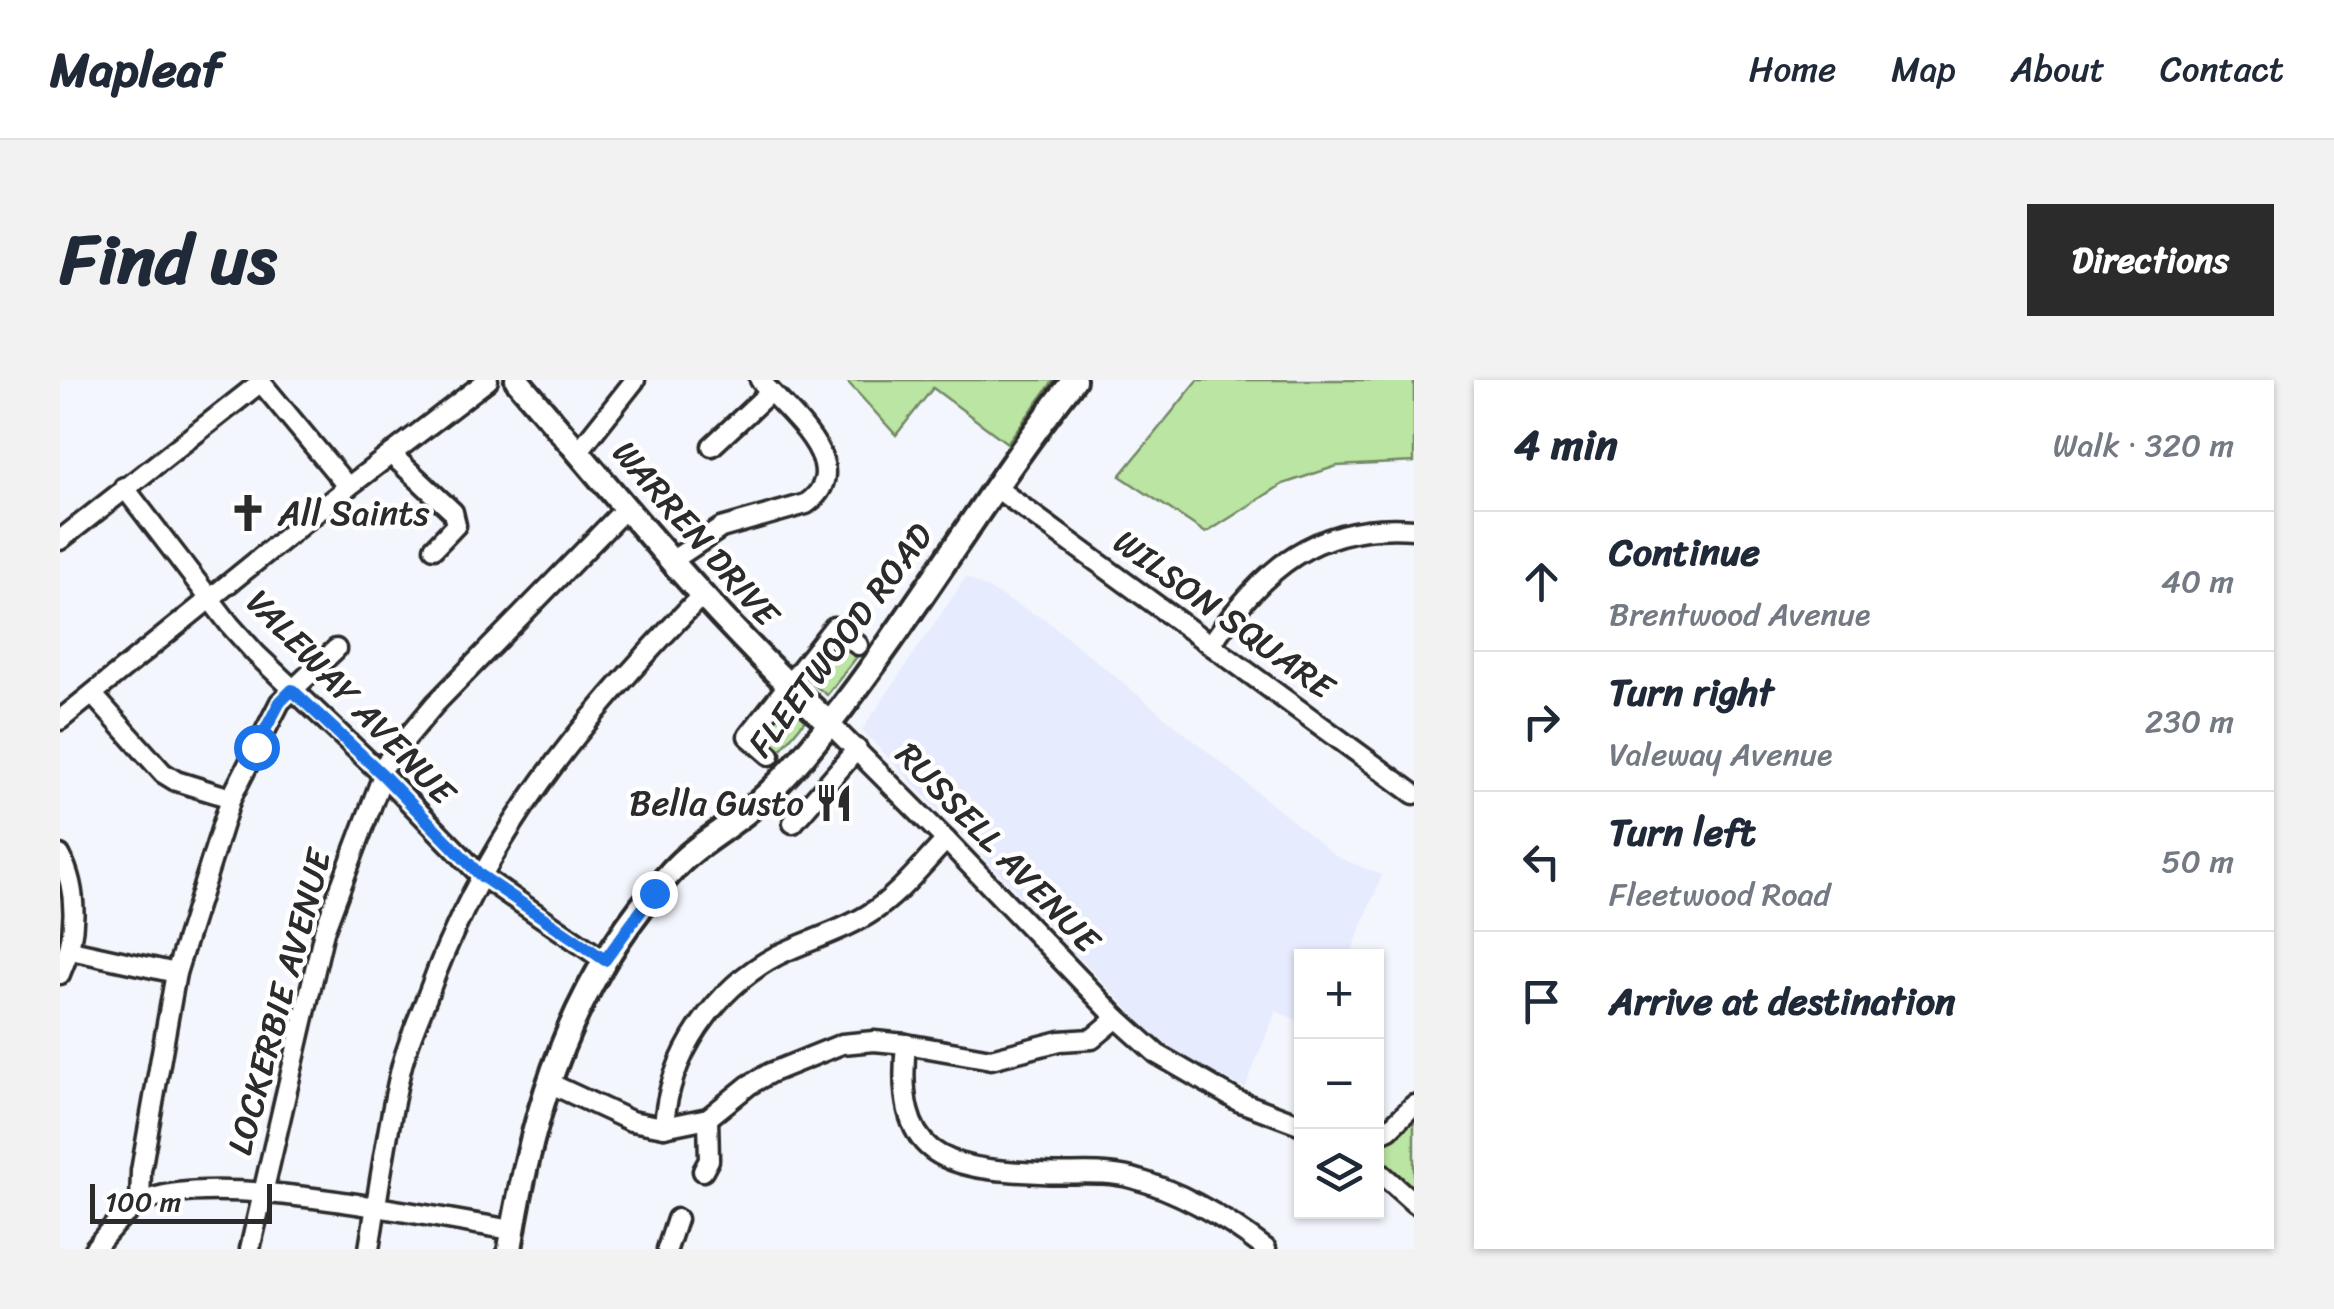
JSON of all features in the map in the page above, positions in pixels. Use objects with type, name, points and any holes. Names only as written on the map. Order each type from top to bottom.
[{"type":"main road","name":"WARREN DRIVE","points":[[517,380],[700,596],[830,724]]},
{"type":"main road","name":"FLEETWOOD ROAD","points":[[514,1243],[531,1141],[550,1083],[578,1005],[623,932],[674,868],[770,792],[830,724],[1074,380]]},
{"type":"street","points":[[60,720],[348,487],[488,380]]},
{"type":"street","points":[[578,452],[634,380]]},
{"type":"street","points":[[60,540],[260,381],[348,487]]},
{"type":"street","points":[[670,562],[711,532],[806,504],[816,496],[827,470],[819,448],[765,386],[712,446]]},
{"type":"street","points":[[391,454],[453,512],[454,528],[434,548]]},
{"type":"street","name":"WILSON SQUARE","points":[[995,487],[1414,794]]},
{"type":"street","name":"VALEWAY AVENUE","points":[[124,488],[230,625],[480,875],[605,960]]},
{"type":"street","name":"LOCKERBIE AVENUE","points":[[250,1249],[324,931],[381,773],[436,704],[624,510]]},
{"type":"street","points":[[1211,644],[1267,574],[1310,547],[1356,531],[1414,530]]},
{"type":"street","points":[[368,1249],[402,1067],[451,936],[480,875],[564,748],[700,596]]},
{"type":"street","points":[[770,755],[748,736],[787,685],[834,628],[858,645]]},
{"type":"street","points":[[140,1204],[142,1171],[176,973],[231,798],[280,702],[336,649]]},
{"type":"street","points":[[92,695],[163,772],[176,781],[231,798]]},
{"type":"street","name":"RUSSELL AVENUE","points":[[830,724],[1117,1018],[1170,1064],[1238,1101],[1294,1122]]},
{"type":"street","points":[[793,823],[806,796],[857,748]]},
{"type":"street","points":[[664,1127],[675,1072],[709,1012],[774,957],[871,913],[946,840]]},
{"type":"street","points":[[60,854],[67,868],[74,918],[71,950],[60,974]]},
{"type":"street","points":[[71,950],[176,973]]},
{"type":"street","points":[[550,1083],[631,1121],[664,1127],[708,1118],[770,1073],[842,1044],[906,1044],[990,1059],[1060,1041],[1092,1039],[1117,1018]]},
{"type":"street","points":[[906,1044],[906,1110],[916,1132],[935,1154],[963,1165],[1131,1178],[1184,1198],[1266,1249]]},
{"type":"street","points":[[1384,1131],[1414,1105]]},
{"type":"street","points":[[703,1171],[709,1160],[708,1118]]},
{"type":"street","points":[[1384,1176],[1414,1203]]},
{"type":"street","points":[[94,1249],[140,1204],[192,1192],[263,1193],[376,1209],[514,1243]]},
{"type":"street","points":[[667,1249],[677,1219]]},
{"type":"shaded area","points":[[966,577],[1046,620],[1337,857],[1382,875],[1353,949],[1294,949],[1294,1019],[1276,1011],[1245,1088],[1160,1042],[862,730]]},
{"type":"green space","points":[[846,380],[1054,380],[1007,443],[933,388],[896,435]]},
{"type":"green space","points":[[1198,380],[1414,380],[1414,462],[1337,466],[1283,484],[1206,533],[1120,476]]},
{"type":"green space","points":[[837,640],[859,654],[827,695],[804,677]]},
{"type":"green space","points":[[787,700],[808,717],[777,754],[760,739],[761,732]]},
{"type":"green space","points":[[1414,1105],[1414,1193],[1384,1167],[1384,1129]]},
{"type":"place","name":"All Saints","points":[[248,513]]},
{"type":"place","name":"Bella Gusto","points":[[834,803]]},
{"type":"route","points":[[256,747],[280,702],[292,690],[383,775],[480,875],[605,960],[654,893]]}]
